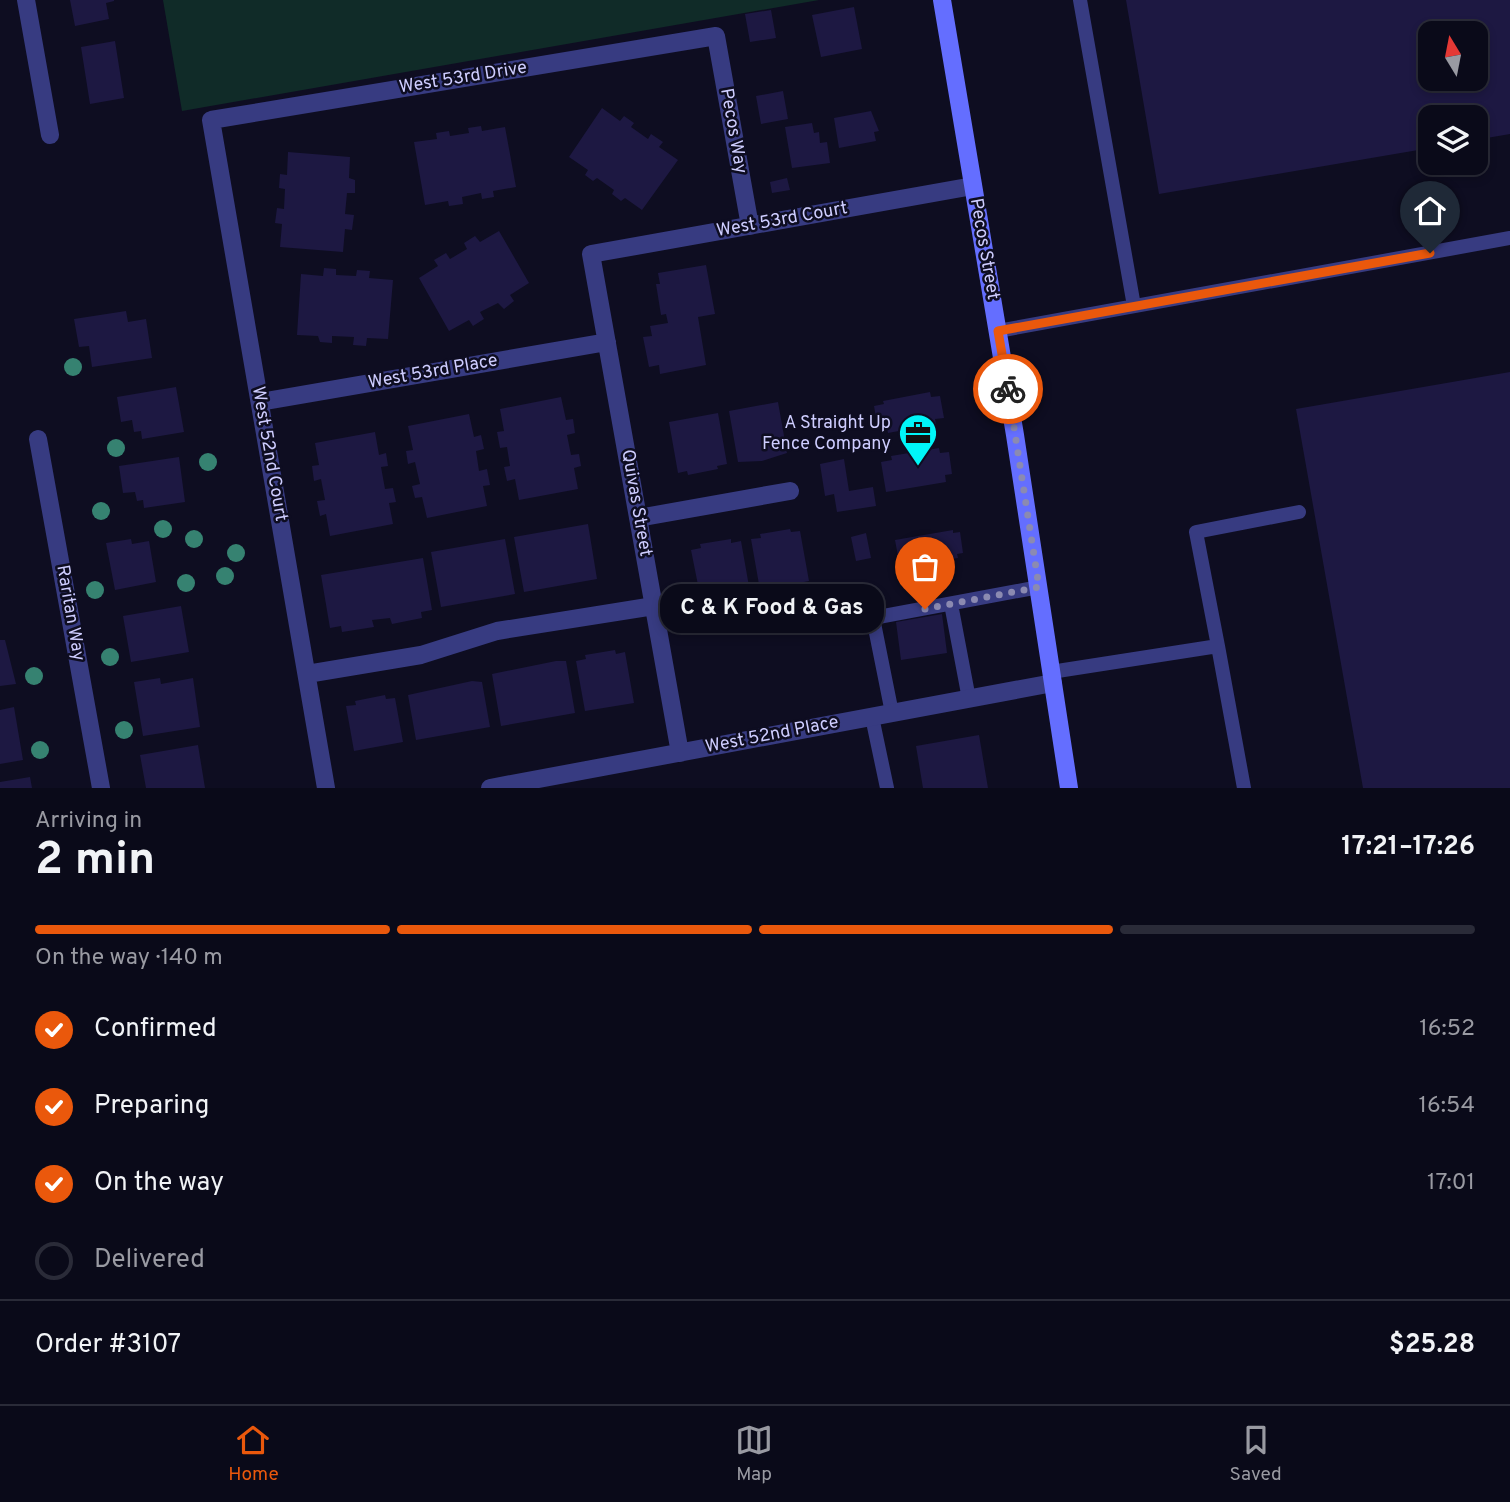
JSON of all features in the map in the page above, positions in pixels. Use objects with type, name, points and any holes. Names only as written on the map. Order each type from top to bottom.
[{"type":"main road","name":"Pecos Street","points":[[942,0],[998,331],[1069,788]]},
{"type":"street","points":[[26,0],[50,135]]},
{"type":"street","name":"West 53rd Drive","points":[[211,120],[716,36]]},
{"type":"street","name":"Pecos Way","points":[[716,36],[750,226]]},
{"type":"street","name":"West 52nd Court","points":[[211,120],[326,788]]},
{"type":"street","name":"West 53rd Court","points":[[591,254],[973,187]]},
{"type":"street","name":"Quivas Street","points":[[591,254],[680,752]]},
{"type":"street","name":"West 53rd Place","points":[[260,402],[607,342]]},
{"type":"street","name":"Raritan Way","points":[[38,439],[101,788]]},
{"type":"street","points":[[638,518],[790,491]]},
{"type":"street","points":[[307,674],[421,655],[497,631],[654,606]]},
{"type":"street","name":"West 52nd Place","points":[[490,788],[969,699],[1052,677]]},
{"type":"lane","points":[[1080,0],[1134,306]]},
{"type":"lane","points":[[998,331],[1510,238]]},
{"type":"lane","points":[[1244,788],[1196,532],[1299,512]]},
{"type":"lane","points":[[892,713],[873,618],[1039,587]]},
{"type":"lane","points":[[951,604],[969,699]]},
{"type":"lane","points":[[1052,677],[1218,646]]},
{"type":"lane","points":[[872,717],[887,788]]},
{"type":"green space","points":[[163,0],[819,0],[182,111]]},
{"type":"building","points":[[70,0],[114,1],[106,3],[109,19],[75,26]]},
{"type":"building","points":[[1126,0],[1510,0],[1510,134],[1488,138],[1488,105],[1418,105],[1418,150],[1159,194]]},
{"type":"building","points":[[854,7],[862,49],[821,57],[812,15]]},
{"type":"building","points":[[771,10],[776,38],[750,42],[745,14]]},
{"type":"building","points":[[115,41],[124,98],[90,104],[81,47]]},
{"type":"building","points":[[783,91],[788,119],[761,124],[756,96]]},
{"type":"building","points":[[602,108],[620,121],[624,116],[634,123],[631,127],[648,139],[651,134],[663,142],[659,147],[678,160],[642,210],[625,198],[621,201],[612,194],[614,190],[597,178],[593,181],[585,175],[588,170],[569,157]]},
{"type":"building","points":[[871,111],[879,131],[874,132],[876,141],[839,148],[834,118]]},
{"type":"building","points":[[812,123],[814,133],[819,132],[820,143],[827,142],[830,163],[792,168],[785,127]]},
{"type":"building","points":[[481,126],[482,131],[505,127],[516,187],[493,191],[494,197],[482,199],[481,193],[462,197],[463,204],[449,206],[448,201],[425,205],[414,142],[437,139],[436,133],[449,131],[450,136],[469,133],[468,128]]},
{"type":"building","points":[[288,152],[350,157],[349,178],[355,180],[355,193],[347,193],[345,214],[354,215],[352,230],[345,229],[343,252],[280,247],[282,224],[275,223],[277,208],[284,209],[285,189],[279,188],[280,174],[287,175]]},
{"type":"building","points":[[787,178],[790,190],[772,193],[770,182]]},
{"type":"building","points":[[499,231],[529,283],[510,295],[514,301],[504,309],[498,303],[480,312],[484,319],[473,326],[469,320],[449,331],[419,278],[438,266],[434,260],[446,253],[450,259],[467,249],[464,243],[475,236],[480,242]]},
{"type":"building","points":[[706,265],[715,314],[698,317],[706,365],[660,374],[659,365],[649,367],[643,337],[652,336],[650,326],[668,323],[666,314],[661,315],[656,284],[660,284],[658,273]]},
{"type":"building","points":[[324,268],[336,269],[336,275],[356,276],[357,270],[370,271],[369,278],[393,280],[388,339],[367,338],[366,346],[353,345],[354,337],[332,336],[332,343],[320,342],[318,336],[297,335],[301,274],[323,276]]},
{"type":"building","points":[[126,311],[128,322],[146,319],[152,358],[92,367],[89,346],[79,347],[74,319]]},
{"type":"building","points":[[1510,372],[1510,788],[1363,788],[1296,409]]},
{"type":"building","points":[[176,387],[184,432],[142,439],[141,431],[134,432],[132,420],[121,422],[117,397]]},
{"type":"building","points":[[930,392],[931,397],[940,396],[944,418],[935,419],[936,424],[888,433],[887,428],[878,429],[874,406],[884,404],[883,401]]},
{"type":"building","points":[[561,397],[566,420],[573,419],[575,433],[567,435],[571,455],[579,454],[581,466],[574,468],[578,489],[519,500],[515,479],[507,481],[504,467],[510,466],[507,447],[500,448],[497,432],[504,431],[500,409]]},
{"type":"building","points":[[778,402],[787,453],[762,461],[738,462],[729,411]]},
{"type":"building","points":[[718,413],[727,464],[717,466],[718,469],[688,475],[687,471],[678,473],[669,422]]},
{"type":"building","points":[[469,414],[474,437],[481,435],[484,449],[476,451],[479,471],[487,469],[490,485],[483,486],[487,506],[427,518],[422,497],[415,498],[412,486],[420,484],[415,462],[408,464],[406,451],[413,450],[408,426]]},
{"type":"building","points":[[375,432],[379,455],[386,453],[388,466],[381,467],[385,489],[393,488],[396,502],[389,503],[393,524],[330,536],[326,514],[320,516],[317,501],[325,500],[321,479],[314,481],[312,466],[319,465],[315,443]]},
{"type":"building","points":[[939,448],[940,453],[949,452],[952,474],[945,475],[946,482],[886,492],[881,462],[892,460],[891,456]]},
{"type":"building","points":[[179,457],[185,502],[144,508],[143,500],[137,501],[135,492],[123,493],[119,466]]},
{"type":"building","points":[[844,459],[849,491],[873,487],[876,506],[837,512],[834,494],[825,496],[820,464]]},
{"type":"building","points":[[588,524],[597,579],[524,592],[514,537]]},
{"type":"building","points":[[790,529],[791,532],[800,531],[809,581],[760,590],[751,539],[761,538],[760,534]]},
{"type":"building","points":[[953,530],[953,533],[960,532],[963,553],[957,554],[958,558],[900,567],[895,540]]},
{"type":"building","points":[[866,533],[871,558],[856,561],[851,537]]},
{"type":"building","points":[[131,539],[132,544],[149,541],[156,582],[115,590],[106,543]]},
{"type":"building","points":[[505,539],[515,594],[441,607],[431,552]]},
{"type":"building","points":[[731,539],[731,543],[741,541],[750,592],[701,600],[691,550],[701,548],[700,544]]},
{"type":"building","points":[[423,558],[432,610],[421,612],[422,618],[392,624],[390,618],[372,620],[374,627],[342,632],[341,626],[330,628],[321,575]]},
{"type":"building","points":[[181,606],[189,652],[131,662],[123,616]]},
{"type":"building","points":[[942,614],[947,653],[901,660],[896,622]]},
{"type":"building","points":[[0,640],[5,640],[16,684],[0,686]]},
{"type":"building","points":[[615,650],[616,654],[625,652],[634,703],[585,711],[576,661],[586,659],[585,655]]},
{"type":"building","points":[[566,661],[575,713],[501,726],[492,674]]},
{"type":"building","points":[[160,678],[161,684],[193,678],[200,727],[143,736],[134,682]]},
{"type":"building","points":[[472,681],[482,682],[490,727],[416,740],[408,695]]},
{"type":"building","points":[[385,695],[386,699],[395,698],[403,742],[354,751],[346,706],[356,705],[355,701]]},
{"type":"building","points":[[14,707],[23,760],[0,764],[0,710]]},
{"type":"building","points":[[979,735],[988,788],[923,788],[916,746]]},
{"type":"building","points":[[198,745],[205,788],[146,788],[140,755]]},
{"type":"building","points":[[30,777],[32,788],[0,788],[0,782]]},
{"type":"way so far","points":[[925,609],[1039,587],[1008,389]]},
{"type":"place","name":"A Straight Up Fence Company","points":[[918,467]]},
{"type":"place","name":"C & K Food & Gas","points":[[925,609]]},
{"type":"route","points":[[1008,389],[998,331],[1430,253]]}]
